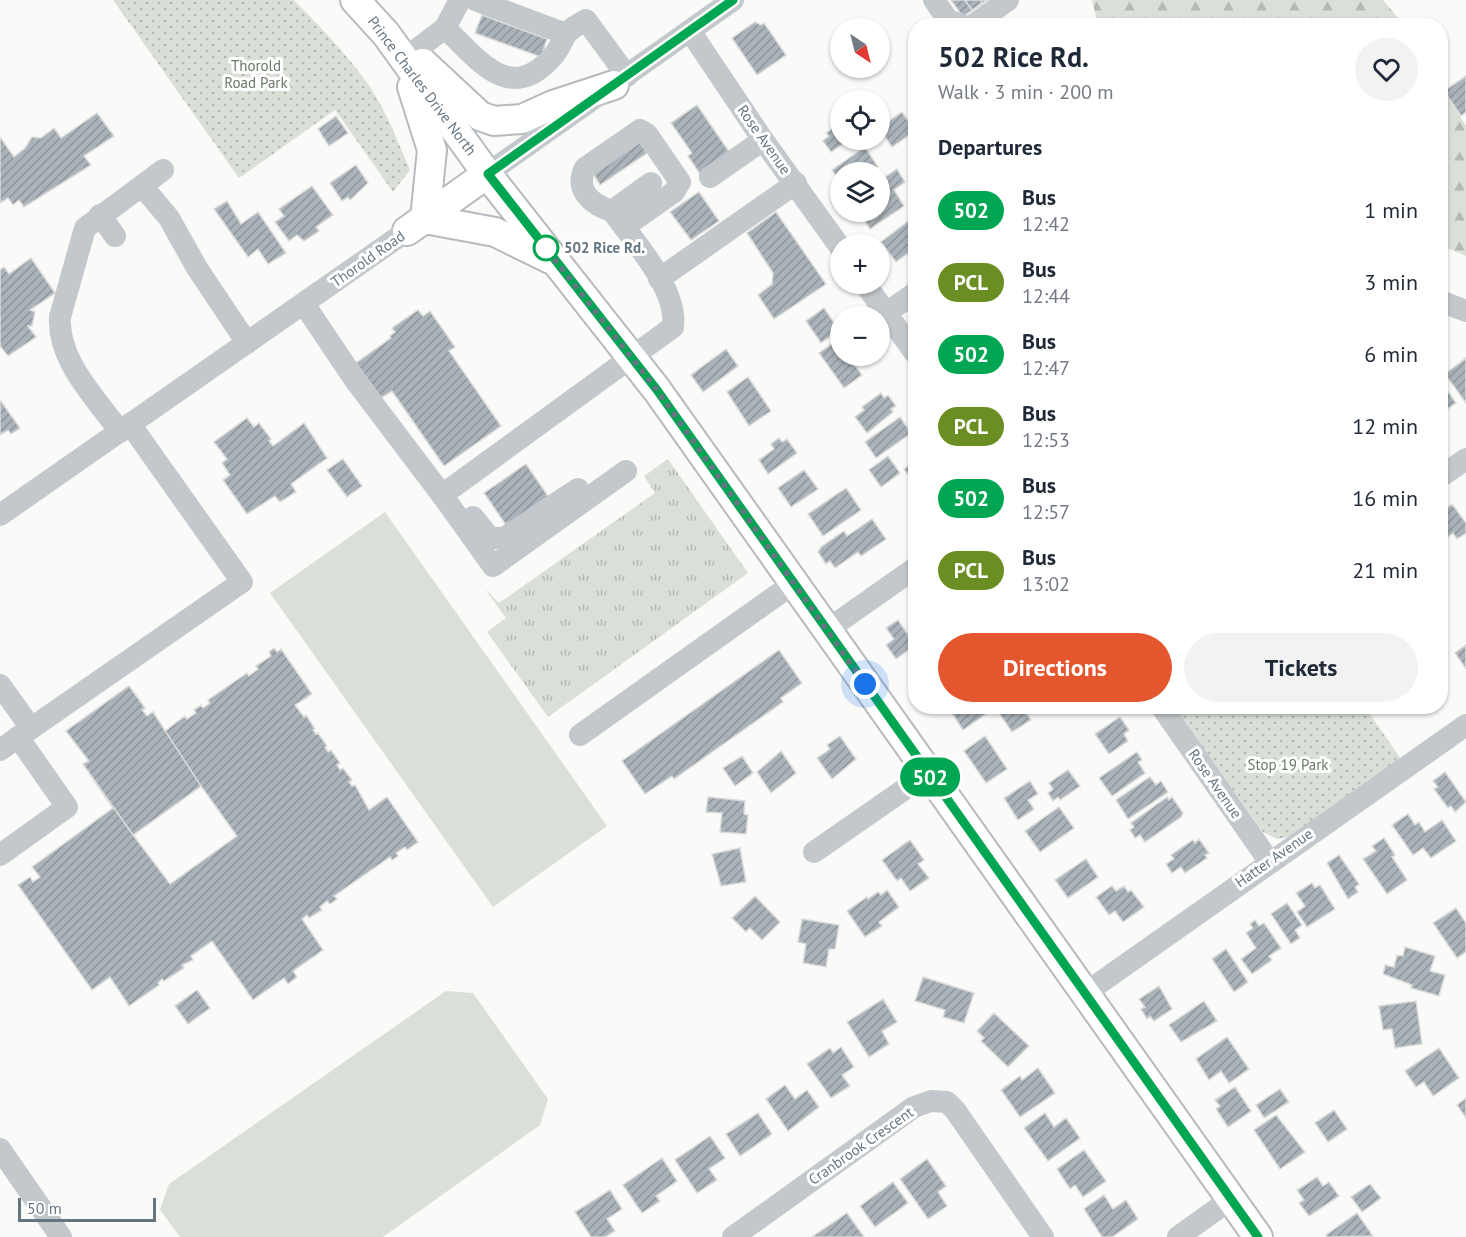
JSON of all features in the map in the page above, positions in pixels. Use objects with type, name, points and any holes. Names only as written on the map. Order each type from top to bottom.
[{"type":"main road","name":"Prince Charles Drive North","points":[[355,0],[386,34],[488,174],[633,358],[1258,1237]]},
{"type":"main road","points":[[386,34],[412,53],[480,116],[494,121],[522,119],[621,80]]},
{"type":"main road","points":[[386,34],[418,99],[431,140],[431,179],[416,225],[495,231],[556,262]]},
{"type":"main road","name":"Thorold Road","points":[[416,225],[488,174]]},
{"type":"street","points":[[412,53],[445,28],[460,0]]},
{"type":"street","points":[[475,0],[566,34]]},
{"type":"street","name":"Thorold Road","points":[[488,174],[733,0]]},
{"type":"street","points":[[934,0],[947,18]]},
{"type":"street","points":[[983,18],[1008,0]]},
{"type":"street","points":[[445,28],[492,72],[504,78],[516,79],[537,70],[554,56],[566,34],[586,20],[621,80]]},
{"type":"street","name":"Rose Avenue","points":[[690,31],[763,140],[831,234]]},
{"type":"street","points":[[710,177],[763,140]]},
{"type":"street","points":[[16,738],[242,582],[125,428],[66,355],[59,331],[60,317],[85,228],[163,170]]},
{"type":"street","points":[[442,495],[673,327],[675,313],[660,279],[618,219],[651,183]]},
{"type":"street","points":[[660,279],[796,183]]},
{"type":"street","points":[[143,187],[169,218],[196,268],[247,343]]},
{"type":"street","points":[[100,215],[114,236]]},
{"type":"street","name":"Thorold Road","points":[[0,515],[416,225]]},
{"type":"street","points":[[890,310],[908,298]]},
{"type":"street","points":[[304,304],[355,380],[493,566],[626,471]]},
{"type":"street","points":[[1448,304],[1466,311]]},
{"type":"street","points":[[890,319],[908,343]]},
{"type":"street","points":[[1448,471],[1466,459]]},
{"type":"street","points":[[463,480],[462,499],[466,507],[490,538],[496,540],[504,538],[578,489]]},
{"type":"street","points":[[828,630],[908,573]]},
{"type":"street","points":[[580,735],[794,583]]},
{"type":"street","points":[[0,685],[16,738],[67,807],[0,855]]},
{"type":"street","name":"Rose Avenue","points":[[1167,714],[1269,861]]},
{"type":"street","name":"Hatter Avenue","points":[[1084,994],[1269,861],[1466,725]]},
{"type":"street","points":[[814,852],[928,773]]},
{"type":"street","name":"Cranbrook Crescent","points":[[733,1237],[915,1107],[931,1101],[947,1102],[955,1110],[1043,1237]]},
{"type":"street","points":[[0,1149],[61,1237]]},
{"type":"street","points":[[1178,1237],[1231,1199]]},
{"type":"green space","name":"Thorold Road Park","points":[[113,0],[294,0],[324,31],[370,87],[387,117],[410,170],[393,192],[335,110],[239,178]]},
{"type":"green space","points":[[1092,0],[1383,0],[1398,18],[1096,18]]},
{"type":"green space","points":[[1448,97],[1466,126],[1466,256],[1448,248]]},
{"type":"green space","points":[[668,459],[748,573],[548,717],[487,632],[506,618],[485,589],[499,603],[655,493],[644,476]]},
{"type":"green space","points":[[385,512],[607,826],[493,907],[270,593]]},
{"type":"green space","name":"Stop 19 Park","points":[[1179,714],[1370,714],[1401,759],[1289,837],[1277,839],[1263,832]]},
{"type":"green space","points":[[446,991],[473,993],[548,1099],[540,1125],[383,1237],[180,1237],[160,1210],[169,1184]]},
{"type":"building","points":[[951,0],[987,0],[963,17]]},
{"type":"building","points":[[951,0],[965,0],[972,10],[963,17]]},
{"type":"building","points":[[965,0],[980,0],[982,3],[972,10]]},
{"type":"building","points":[[482,15],[547,39],[541,57],[475,33]]},
{"type":"building","points":[[755,22],[761,25],[764,23],[786,55],[757,75],[732,38]]},
{"type":"building","points":[[1466,76],[1466,112],[1461,116],[1448,97],[1448,88]]},
{"type":"building","points":[[697,105],[730,153],[700,174],[688,156],[692,153],[671,123]]},
{"type":"building","points":[[902,112],[908,121],[908,136],[892,147],[890,120]]},
{"type":"building","points":[[97,113],[114,136],[84,156],[91,165],[24,207],[19,200],[13,205],[8,198],[0,203],[0,137],[14,157],[25,148],[32,137],[41,138],[54,128],[61,138]]},
{"type":"building","points":[[336,116],[348,133],[329,146],[318,129]]},
{"type":"building","points":[[830,130],[830,150],[834,150],[831,152],[823,141],[829,136],[826,133]]},
{"type":"building","points":[[637,138],[647,153],[600,185],[591,170]]},
{"type":"building","points":[[861,150],[867,150],[875,162],[843,162]]},
{"type":"building","points":[[356,165],[368,183],[350,200],[348,197],[342,201],[330,183]]},
{"type":"building","points":[[897,169],[905,182],[894,190],[904,206],[890,215],[890,174]]},
{"type":"building","points":[[312,186],[333,215],[316,227],[319,231],[304,241],[297,235],[289,241],[275,222],[284,216],[279,209]]},
{"type":"building","points":[[699,192],[719,221],[691,240],[670,212]]},
{"type":"building","points":[[227,201],[241,224],[258,212],[286,253],[268,264],[258,249],[248,257],[214,209]]},
{"type":"building","points":[[776,212],[826,284],[774,319],[758,295],[772,284],[773,273],[747,233]]},
{"type":"building","points":[[908,221],[908,253],[896,262],[890,254],[890,235]]},
{"type":"building","points":[[865,222],[880,222],[870,229]]},
{"type":"building","points":[[31,258],[55,293],[30,310],[35,312],[32,326],[28,326],[36,337],[8,356],[0,346],[0,270],[4,267],[9,274]]},
{"type":"building","points":[[824,308],[830,317],[830,336],[821,343],[806,321]]},
{"type":"building","points":[[418,310],[423,316],[430,311],[455,347],[449,351],[501,426],[444,466],[392,391],[381,398],[356,363],[391,338],[390,336],[395,332],[392,328]]},
{"type":"building","points":[[830,345],[830,366],[855,366],[862,375],[844,388],[819,353]]},
{"type":"building","points":[[726,349],[738,366],[703,392],[691,375]]},
{"type":"building","points":[[1466,358],[1466,403],[1448,378],[1448,372]]},
{"type":"building","points":[[748,377],[771,411],[749,426],[727,392]]},
{"type":"building","points":[[1448,392],[1456,403],[1448,408]]},
{"type":"building","points":[[881,393],[884,398],[888,395],[896,406],[891,409],[893,412],[867,433],[855,417],[864,410],[862,407]]},
{"type":"building","points":[[0,400],[20,428],[11,434],[8,430],[0,435]]},
{"type":"building","points":[[900,417],[908,429],[908,435],[876,458],[865,442]]},
{"type":"building","points":[[247,418],[254,427],[259,423],[271,439],[269,441],[273,446],[304,423],[327,458],[291,484],[296,492],[280,502],[275,496],[247,514],[223,480],[230,475],[222,463],[227,459],[214,442]]},
{"type":"building","points":[[779,438],[782,442],[787,439],[797,453],[768,474],[759,460],[774,449],[771,444]]},
{"type":"building","points":[[888,456],[900,473],[881,487],[869,470]]},
{"type":"building","points":[[343,459],[362,486],[347,497],[327,470]]},
{"type":"building","points":[[526,464],[550,499],[508,528],[484,493]]},
{"type":"building","points":[[804,470],[818,489],[791,507],[778,488]]},
{"type":"building","points":[[846,488],[861,510],[823,536],[808,514]]},
{"type":"building","points":[[1452,504],[1466,523],[1466,533],[1457,539],[1453,533],[1448,537],[1448,507]]},
{"type":"building","points":[[872,519],[886,539],[861,556],[858,552],[835,568],[830,561],[826,564],[818,552],[821,547],[844,531],[847,536]]},
{"type":"building","points":[[898,620],[908,635],[908,650],[896,659],[886,645],[894,639],[886,628]]},
{"type":"building","points":[[1466,645],[1466,669],[1455,653]]},
{"type":"building","points":[[274,648],[277,652],[281,649],[312,694],[295,705],[304,717],[306,715],[315,729],[313,730],[327,746],[325,747],[328,752],[331,750],[340,763],[337,765],[340,770],[343,768],[352,780],[349,782],[352,786],[355,785],[369,810],[387,797],[418,842],[407,850],[405,847],[396,853],[398,856],[392,860],[390,857],[334,896],[337,899],[330,904],[327,901],[320,907],[322,910],[309,918],[307,915],[302,919],[323,950],[293,971],[297,977],[288,984],[284,978],[253,1000],[212,941],[191,956],[193,960],[182,965],[184,968],[164,981],[162,979],[159,985],[129,1006],[110,977],[92,990],[18,885],[30,877],[33,882],[40,877],[32,867],[113,808],[83,764],[89,761],[66,731],[129,686],[145,708],[142,710],[147,716],[153,712],[165,731],[185,716],[187,719],[196,713],[194,710],[201,705],[203,708],[210,703],[208,700],[247,673],[249,676],[258,669],[256,666],[271,656],[269,652]],"holes":[[[201,786],[237,836],[170,884],[133,835]]]},
{"type":"building","points":[[779,650],[802,683],[781,698],[783,702],[674,779],[672,776],[645,794],[622,761]]},
{"type":"building","points":[[129,686],[145,708],[142,710],[147,716],[153,712],[201,786],[133,835],[83,764],[89,761],[66,731]]},
{"type":"building","points":[[953,714],[986,714],[963,730]]},
{"type":"building","points":[[1000,714],[1027,714],[1031,720],[1012,732]]},
{"type":"building","points":[[1120,717],[1129,730],[1124,734],[1128,741],[1109,754],[1095,734]]},
{"type":"building","points":[[840,736],[856,759],[832,779],[817,758],[830,749],[827,745]]},
{"type":"building","points":[[985,736],[1007,769],[986,783],[964,751]]},
{"type":"building","points":[[781,751],[796,773],[771,793],[757,772]]},
{"type":"building","points":[[1137,752],[1142,760],[1138,762],[1145,773],[1112,796],[1099,778]]},
{"type":"building","points":[[742,756],[753,773],[735,786],[723,768]]},
{"type":"building","points":[[1068,770],[1080,786],[1060,800],[1058,797],[1053,801],[1048,793],[1053,789],[1049,783]]},
{"type":"building","points":[[1445,772],[1466,802],[1455,812],[1451,806],[1448,808],[1434,789],[1438,787],[1433,781]]},
{"type":"building","points":[[1150,777],[1156,785],[1161,781],[1168,792],[1128,819],[1116,800]]},
{"type":"building","points":[[1030,781],[1038,794],[1028,800],[1034,809],[1018,820],[1004,798]]},
{"type":"building","points":[[708,797],[745,801],[744,814],[748,815],[746,834],[720,832],[722,813],[706,812]]},
{"type":"building","points":[[1167,797],[1169,800],[1172,797],[1183,813],[1181,817],[1145,842],[1140,835],[1135,838],[1130,830],[1134,827],[1131,823]]},
{"type":"building","points":[[1059,807],[1074,828],[1040,852],[1025,831]]},
{"type":"building","points":[[1408,814],[1415,825],[1419,822],[1425,832],[1442,820],[1456,841],[1431,858],[1423,848],[1413,855],[1392,825]]},
{"type":"building","points":[[1384,838],[1395,855],[1392,857],[1407,880],[1387,894],[1363,859],[1376,851],[1372,846]]},
{"type":"building","points":[[1199,839],[1209,853],[1205,855],[1207,858],[1185,873],[1181,867],[1172,873],[1166,864],[1174,859],[1171,855],[1193,840],[1195,843]]},
{"type":"building","points":[[910,840],[924,860],[918,864],[929,878],[910,891],[901,878],[897,881],[882,860]]},
{"type":"building","points":[[740,848],[746,882],[721,886],[712,854]]},
{"type":"building","points":[[1339,855],[1359,884],[1355,887],[1358,892],[1348,899],[1327,863]]},
{"type":"building","points":[[1086,859],[1098,877],[1068,898],[1055,880]]},
{"type":"building","points":[[1312,883],[1315,888],[1320,885],[1335,909],[1307,927],[1297,912],[1305,906],[1296,893]]},
{"type":"building","points":[[1112,886],[1116,891],[1124,886],[1128,892],[1131,890],[1144,907],[1123,922],[1115,911],[1109,915],[1096,897]]},
{"type":"building","points":[[887,890],[899,907],[879,922],[882,926],[865,937],[847,911],[867,897],[868,899],[878,892],[881,895]]},
{"type":"building","points":[[755,896],[780,922],[762,940],[750,928],[746,932],[732,918]]},
{"type":"building","points":[[1287,903],[1302,925],[1295,930],[1300,938],[1291,944],[1271,914]]},
{"type":"building","points":[[1456,908],[1466,923],[1466,952],[1457,958],[1433,923]]},
{"type":"building","points":[[802,919],[839,925],[835,949],[829,949],[826,967],[803,963],[806,944],[798,942]]},
{"type":"building","points":[[1255,920],[1259,926],[1264,923],[1281,948],[1269,956],[1272,960],[1252,974],[1241,959],[1256,948],[1246,933],[1253,928],[1250,924]]},
{"type":"building","points":[[1405,947],[1435,956],[1430,971],[1445,975],[1439,996],[1411,988],[1412,985],[1383,974],[1385,965],[1394,967],[1397,955],[1403,956]]},
{"type":"building","points":[[1226,949],[1248,982],[1234,992],[1212,959]]},
{"type":"building","points":[[923,977],[974,993],[964,1023],[943,1017],[945,1010],[915,1001]]},
{"type":"building","points":[[1159,986],[1172,1009],[1154,1021],[1150,1016],[1147,1019],[1141,1009],[1145,1007],[1139,999]]},
{"type":"building","points":[[197,990],[210,1008],[188,1024],[175,1006]]},
{"type":"building","points":[[883,999],[897,1022],[882,1031],[889,1044],[869,1057],[847,1022]]},
{"type":"building","points":[[1204,1001],[1217,1021],[1181,1042],[1169,1025]]},
{"type":"building","points":[[1416,1001],[1422,1044],[1395,1048],[1392,1029],[1383,1030],[1379,1006]]},
{"type":"building","points":[[994,1013],[1029,1046],[1008,1067],[981,1041],[984,1038],[977,1031]]},
{"type":"building","points":[[1227,1037],[1249,1069],[1229,1083],[1221,1071],[1209,1080],[1196,1059]]},
{"type":"building","points":[[841,1047],[854,1067],[842,1075],[850,1086],[831,1098],[807,1064],[830,1048],[833,1053]]},
{"type":"building","points":[[1439,1048],[1459,1078],[1433,1096],[1424,1082],[1416,1087],[1405,1071]]},
{"type":"building","points":[[1038,1068],[1055,1093],[1020,1117],[1001,1090],[1020,1076],[1022,1080]]},
{"type":"building","points":[[785,1085],[795,1099],[807,1090],[819,1107],[788,1131],[766,1099]]},
{"type":"building","points":[[1235,1087],[1251,1111],[1228,1127],[1216,1109],[1220,1106],[1215,1100]]},
{"type":"building","points":[[1280,1089],[1289,1102],[1264,1118],[1256,1105]]},
{"type":"building","points":[[1466,1098],[1466,1118],[1457,1105]]},
{"type":"building","points":[[1334,1110],[1347,1129],[1328,1142],[1315,1123]]},
{"type":"building","points":[[758,1113],[772,1134],[740,1156],[726,1134]]},
{"type":"building","points":[[1045,1113],[1054,1127],[1066,1118],[1080,1138],[1048,1161],[1024,1128]]},
{"type":"building","points":[[1276,1115],[1305,1152],[1280,1169],[1254,1130]]},
{"type":"building","points":[[710,1136],[725,1158],[709,1169],[717,1180],[697,1193],[675,1160]]},
{"type":"building","points":[[1084,1150],[1106,1181],[1083,1197],[1075,1185],[1070,1189],[1057,1169]]},
{"type":"building","points":[[662,1158],[677,1181],[656,1196],[660,1201],[642,1213],[623,1185]]},
{"type":"building","points":[[927,1159],[946,1186],[938,1192],[947,1206],[928,1219],[900,1179]]},
{"type":"building","points":[[1317,1177],[1323,1186],[1329,1182],[1339,1196],[1309,1216],[1299,1203],[1304,1200],[1297,1190]]},
{"type":"building","points":[[893,1182],[908,1203],[875,1227],[860,1206]]},
{"type":"building","points":[[1370,1184],[1381,1198],[1362,1212],[1351,1197]]},
{"type":"building","points":[[610,1190],[622,1209],[607,1219],[615,1231],[605,1237],[591,1237],[575,1212]]},
{"type":"building","points":[[1104,1195],[1113,1209],[1126,1200],[1138,1219],[1112,1237],[1102,1237],[1084,1209]]},
{"type":"building","points":[[847,1213],[864,1237],[812,1237]]},
{"type":"building","points":[[1357,1213],[1373,1236],[1327,1237],[1326,1235]]},
{"type":"bus line","name":"502","points":[[733,0],[488,174],[657,390],[1258,1237]]},
{"type":"place","name":"502 Rice Rd.","points":[[546,248]]},
{"type":"route","points":[[546,248],[544,246],[657,390],[865,684]]}]
